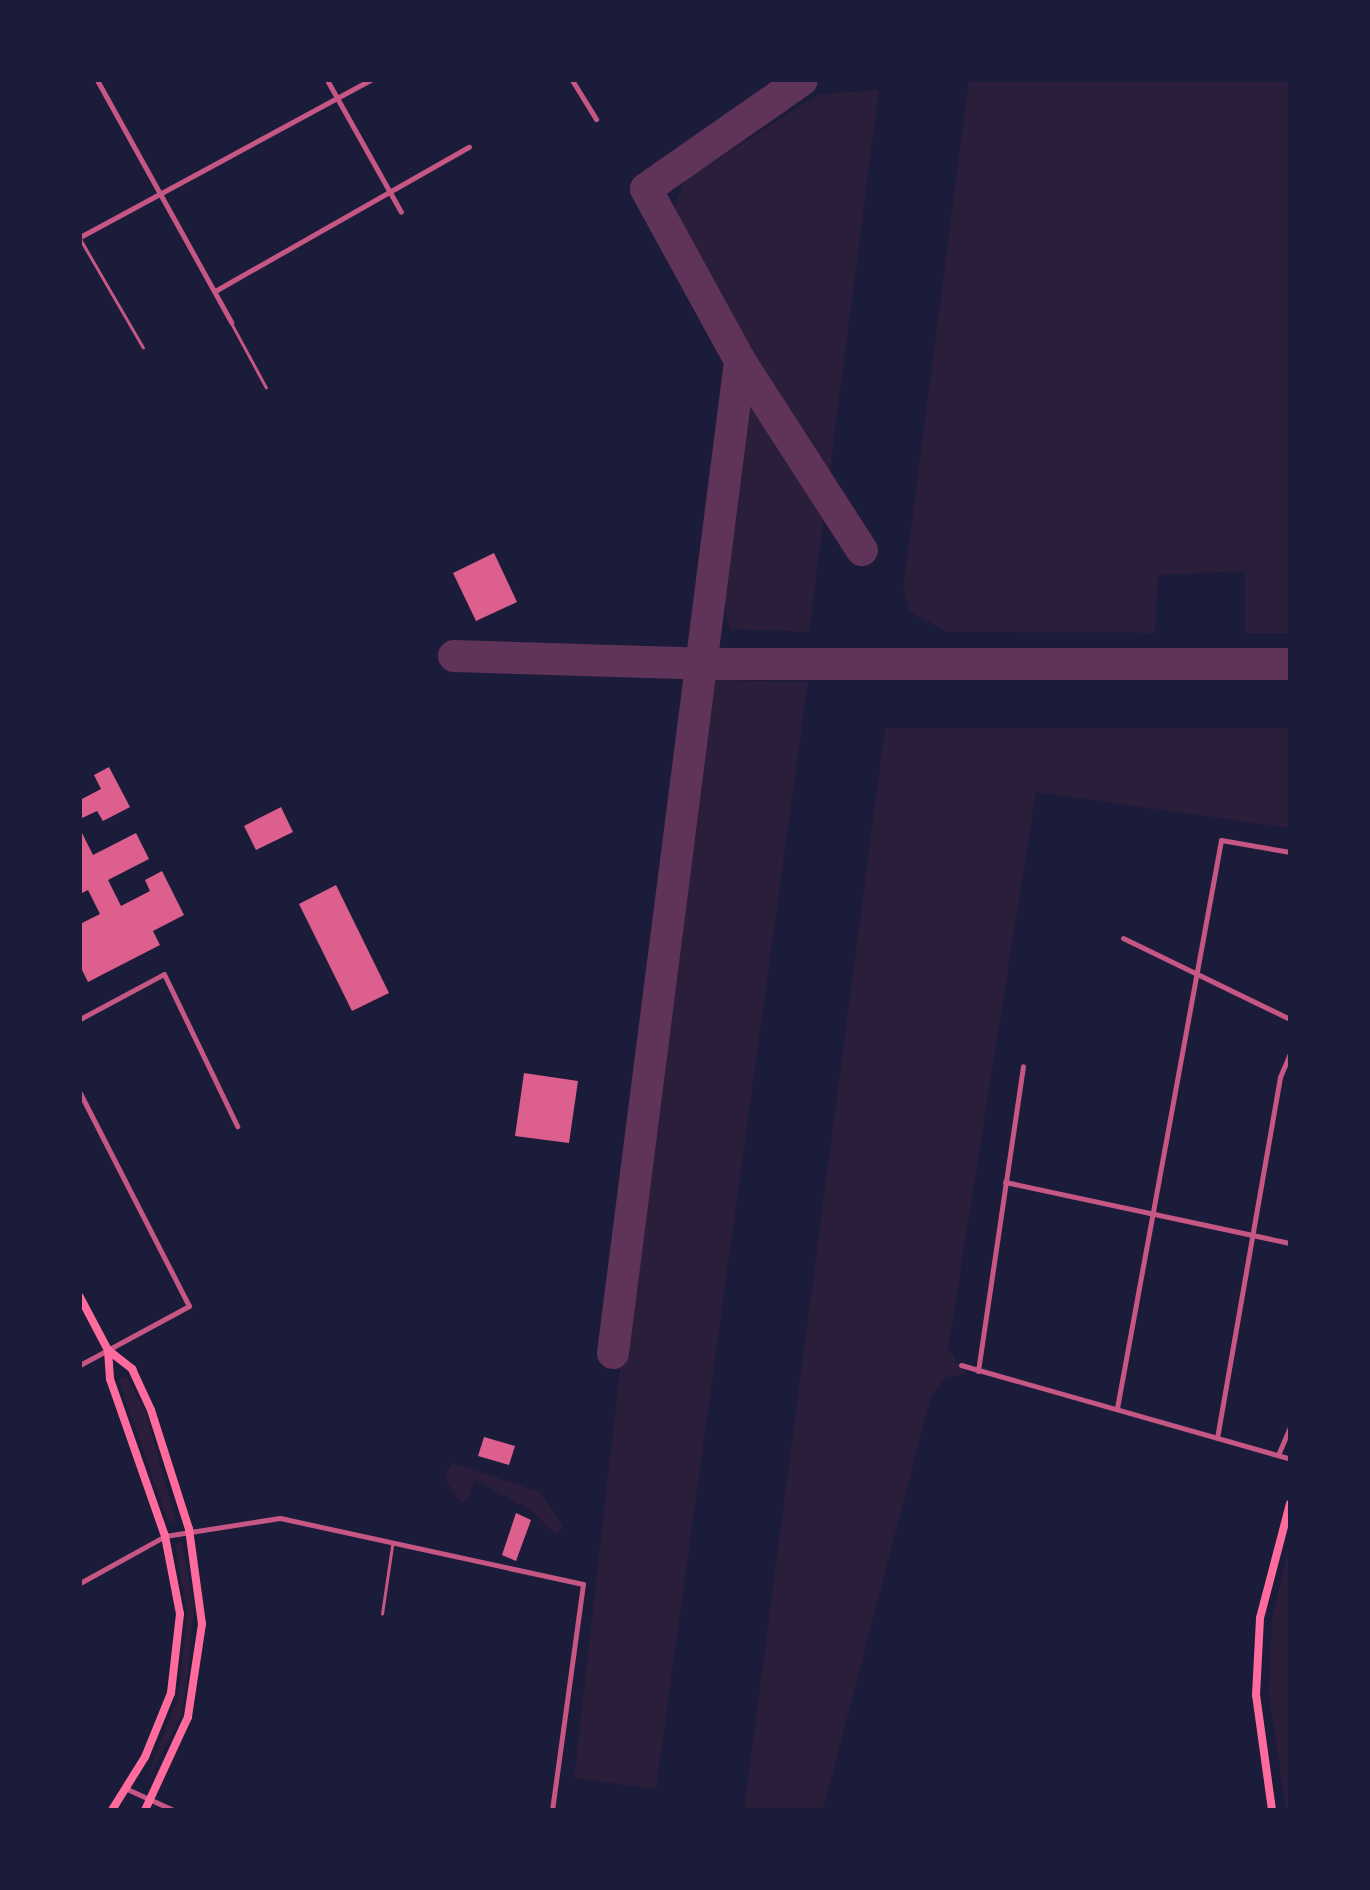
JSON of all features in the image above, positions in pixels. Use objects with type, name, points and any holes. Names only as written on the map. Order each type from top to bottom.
[{"type":"main road","points":[[80,1297],[108,1350],[110,1379],[165,1536],[180,1614],[176,1660],[163,1717],[127,1789],[112,1810]]},
{"type":"main road","points":[[108,1350],[132,1368],[189,1529],[202,1624],[188,1717],[152,1801],[144,1810]]},
{"type":"main road","points":[[1272,1810],[1256,1694],[1260,1618],[1290,1504]]},
{"type":"street","points":[[97,80],[163,193],[231,322]]},
{"type":"street","points":[[327,80],[402,212]]},
{"type":"street","points":[[80,238],[370,80]]},
{"type":"street","points":[[572,80],[596,119]]},
{"type":"street","points":[[215,290],[469,147]]},
{"type":"street","points":[[1116,1408],[1221,840],[1290,852]]},
{"type":"street","points":[[1123,938],[1289,1016]]},
{"type":"street","points":[[80,1018],[164,974],[238,1126]]},
{"type":"street","points":[[1216,1438],[1280,1077],[1290,1053]]},
{"type":"street","points":[[978,1371],[1023,1066]]},
{"type":"street","points":[[80,1092],[189,1306],[80,1365]]},
{"type":"street","points":[[1004,1182],[1290,1244]]},
{"type":"street","points":[[961,1365],[1290,1459]]},
{"type":"street","points":[[1278,1455],[1290,1428]]},
{"type":"street","points":[[80,1583],[165,1536],[189,1529],[280,1518],[583,1584],[552,1810]]},
{"type":"street","points":[[127,1789],[173,1810]]},
{"type":"lane","points":[[80,238],[143,347]]},
{"type":"lane","points":[[231,322],[266,387]]},
{"type":"lane","points":[[382,1614],[393,1542]]},
{"type":"shaded area","points":[[969,80],[1290,80],[1290,633],[1245,633],[1245,571],[1158,575],[1155,633],[947,632],[910,611],[903,590]]},
{"type":"shaded area","points":[[879,90],[809,632],[730,629],[722,591],[748,344],[676,224],[674,207],[686,179],[819,94]]},
{"type":"shaded area","points":[[712,680],[808,682],[656,1789],[574,1778],[645,1147]]},
{"type":"shaded area","points":[[885,728],[1290,728],[1290,828],[1036,792],[948,1349],[966,1374],[946,1377],[931,1396],[823,1810],[744,1810]]},
{"type":"shaded area","points":[[126,1376],[146,1412],[176,1523],[167,1519],[119,1381]]},
{"type":"shaded area","points":[[452,1463],[540,1492],[563,1527],[555,1534],[531,1510],[474,1480],[466,1503],[459,1501],[444,1478]]},
{"type":"shaded area","points":[[181,1540],[194,1606],[186,1692],[182,1714],[144,1787],[178,1696],[187,1612],[175,1546]]},
{"type":"shaded area","points":[[1290,1543],[1290,1810],[1286,1810],[1269,1694],[1272,1618]]},
{"type":"building","points":[[494,553],[517,602],[476,621],[453,573]]},
{"type":"building","points":[[109,767],[130,807],[103,821],[97,811],[80,819],[80,800],[101,789],[94,775]]},
{"type":"building","points":[[281,807],[293,832],[256,850],[244,826]]},
{"type":"building","points":[[80,829],[93,855],[136,833],[149,859],[108,880],[121,906],[150,891],[145,880],[162,871],[184,915],[153,931],[160,945],[88,982],[80,966],[80,924],[100,914],[88,890],[80,894]]},
{"type":"building","points":[[336,885],[389,993],[352,1011],[299,904]]},
{"type":"building","points":[[524,1073],[578,1081],[569,1143],[515,1136]]},
{"type":"building","points":[[484,1437],[515,1446],[509,1465],[478,1456]]},
{"type":"building","points":[[516,1513],[531,1520],[516,1561],[502,1555]]},
{"type":"taxiway","points":[[802,80],[646,189],[740,361],[862,550]]},
{"type":"taxiway","points":[[613,1353],[740,361]]},
{"type":"taxiway","points":[[454,656],[704,664],[1290,664]]}]
